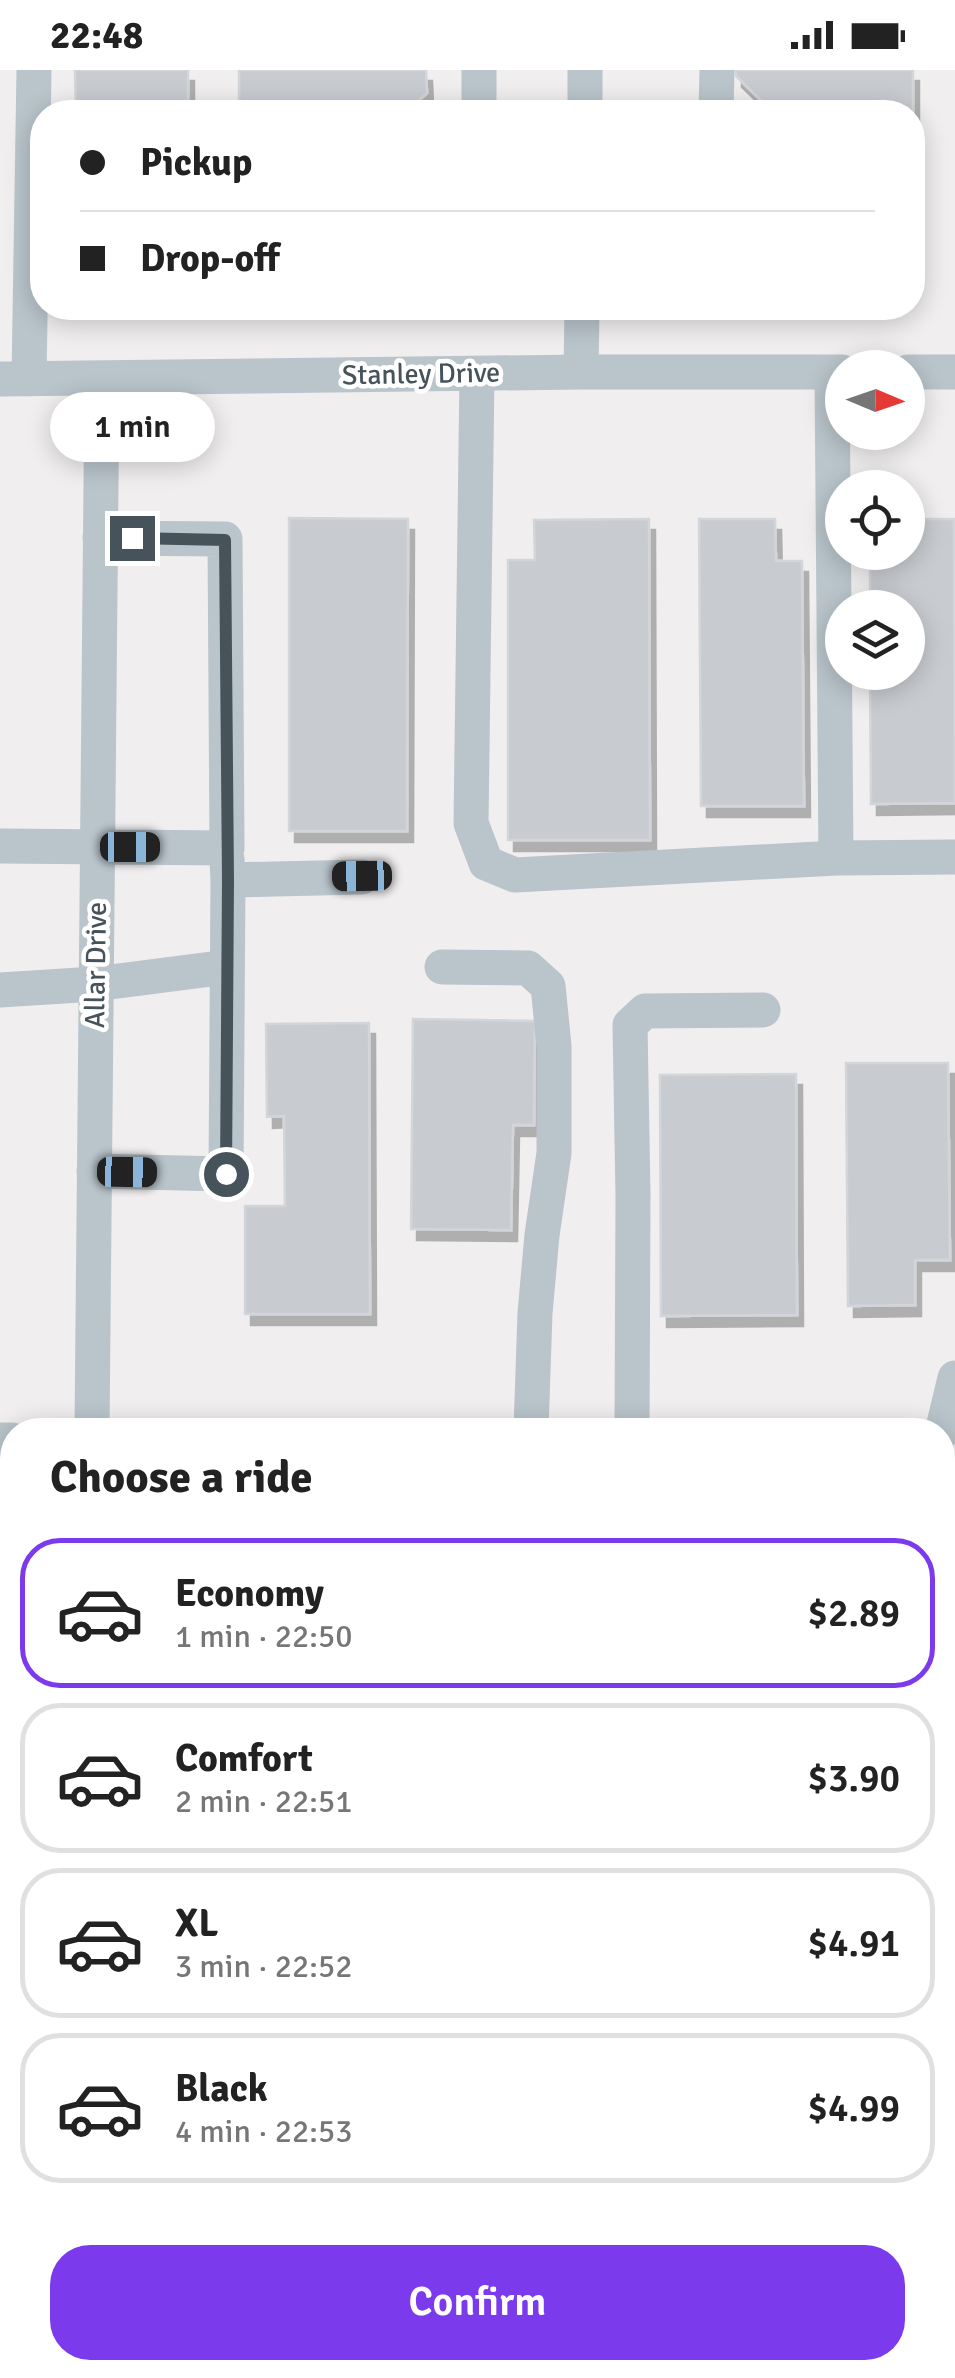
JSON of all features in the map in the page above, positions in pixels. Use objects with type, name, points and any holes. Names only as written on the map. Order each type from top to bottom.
[{"type":"street","points":[[32,100],[34,70]]},
{"type":"street","points":[[478,100],[479,70]]},
{"type":"street","points":[[585,70],[585,100]]},
{"type":"street","points":[[716,100],[717,70]]},
{"type":"street","points":[[14,380],[30,132]]},
{"type":"street","points":[[581,372],[582,320]]},
{"type":"street","name":"Stanley Drive","points":[[14,380],[825,372]]},
{"type":"street","points":[[925,372],[955,372]]},
{"type":"street","points":[[477,374],[471,824],[486,863],[515,875],[836,858],[955,858]]},
{"type":"street","name":"Allar Drive","points":[[92,1418],[102,379]]},
{"type":"street","points":[[836,858],[838,450]]},
{"type":"street","points":[[94,1171],[226,1174],[225,540],[100,538]]},
{"type":"street","points":[[0,846],[97,846],[227,864],[362,876]]},
{"type":"street","points":[[0,990],[95,984],[227,967]]},
{"type":"street","points":[[442,967],[528,968],[548,986],[554,1046],[554,1153],[535,1314],[531,1418]]},
{"type":"street","points":[[632,1418],[634,1196],[630,1024],[646,1011],[763,1010]]},
{"type":"street","points":[[946,1418],[955,1378]]},
{"type":"building","points":[[75,70],[188,70],[188,100],[76,100]]},
{"type":"building","points":[[239,70],[426,70],[427,93],[419,100],[239,100]]},
{"type":"building","points":[[736,70],[913,70],[913,100],[761,100],[736,76]]},
{"type":"building","points":[[289,518],[408,519],[407,831],[289,831]]},
{"type":"building","points":[[649,519],[650,840],[508,840],[508,560],[535,560],[534,520]]},
{"type":"building","points":[[699,519],[775,519],[776,561],[802,561],[804,806],[701,806]]},
{"type":"building","points":[[925,519],[954,519],[955,803],[871,804],[870,690],[925,690],[925,590],[870,590],[870,570],[925,570]]},
{"type":"building","points":[[413,1019],[535,1021],[534,1125],[513,1125],[511,1230],[411,1229]]},
{"type":"building","points":[[369,1023],[370,1314],[245,1314],[245,1206],[285,1206],[284,1116],[267,1117],[266,1024]]},
{"type":"building","points":[[846,1063],[948,1063],[950,1260],[915,1260],[915,1305],[848,1306]]},
{"type":"building","points":[[796,1074],[797,1315],[661,1316],[660,1075]]},
{"type":"route","points":[[132,538],[225,540],[226,1174]]}]
